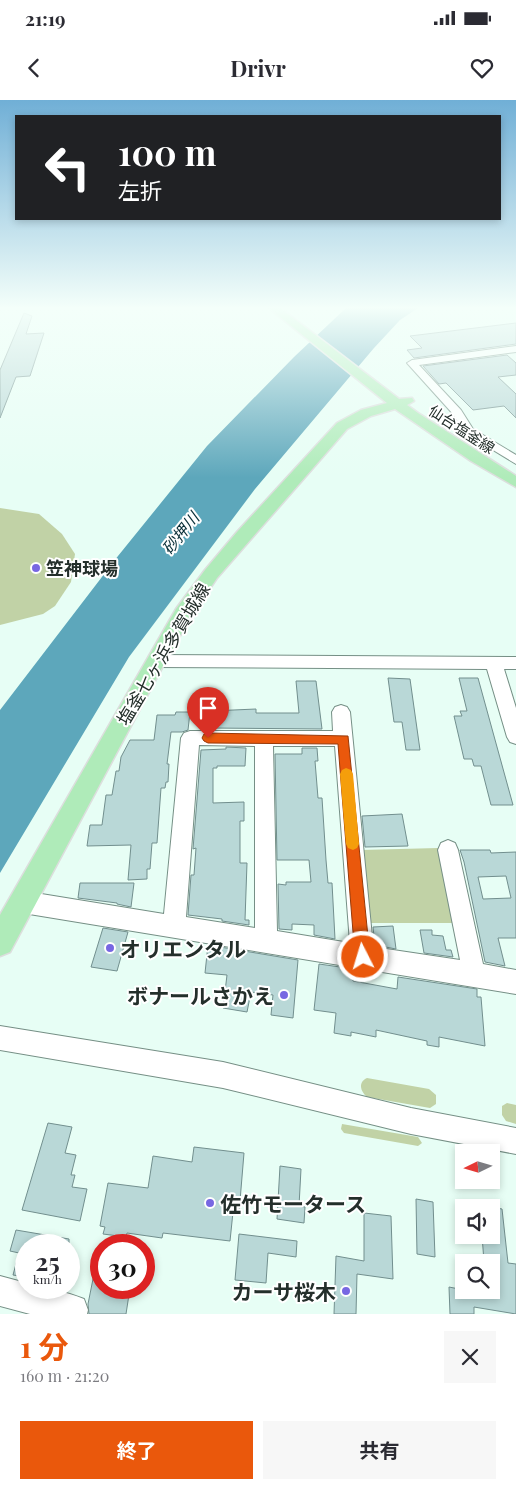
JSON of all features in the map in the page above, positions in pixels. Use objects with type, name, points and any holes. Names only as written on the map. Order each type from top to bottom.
[{"type":"main road","name":"仙台塩釜線","points":[[354,365],[476,458],[516,482]]},
{"type":"main road","name":"仙台塩釜線","points":[[402,403],[516,471]]},
{"type":"main road","name":"塩釜七ヶ浜多賀城線","points":[[0,942],[155,662],[183,614],[211,574],[331,436],[342,426],[353,419],[402,403]]},
{"type":"street","points":[[414,365],[457,412],[469,430]]},
{"type":"street","points":[[440,411],[516,460]]},
{"type":"street","points":[[155,662],[516,663]]},
{"type":"street","points":[[494,663],[516,737]]},
{"type":"street","points":[[341,712],[363,957]]},
{"type":"street","points":[[174,925],[190,738],[343,739]]},
{"type":"street","points":[[264,738],[266,940]]},
{"type":"street","points":[[448,850],[474,974]]},
{"type":"street","points":[[23,902],[516,982]]},
{"type":"street","points":[[0,1038],[223,1075],[411,1121],[516,1140]]},
{"type":"street","points":[[0,1291],[72,1310]]},
{"type":"green space","name":"笠神球場","points":[[0,508],[39,514],[62,534],[75,554],[71,582],[55,606],[43,614],[0,625]]},
{"type":"green space","points":[[438,848],[453,923],[370,923],[361,850]]},
{"type":"green space","points":[[367,1078],[429,1089],[436,1095],[436,1104],[430,1108],[367,1097],[363,1092],[361,1084]]},
{"type":"green space","points":[[507,1103],[516,1105],[516,1124],[506,1121],[502,1115],[502,1106]]},
{"type":"green space","points":[[342,1124],[418,1137],[422,1143],[418,1146],[344,1133],[341,1129]]},
{"type":"water","name":"砂押川","points":[[287,365],[360,365],[255,489],[129,657],[0,873],[0,710],[118,556],[207,446]]},
{"type":"building","points":[[2,365],[34,365],[30,376],[16,377],[0,418],[0,370]]},
{"type":"building","points":[[516,365],[516,375],[498,377],[516,394],[516,418],[504,406],[473,410],[446,383],[439,384],[423,366]]},
{"type":"building","points":[[388,678],[410,679],[420,750],[406,750],[402,722],[394,722]]},
{"type":"building","points":[[459,678],[478,678],[513,805],[491,805],[481,766],[474,766],[472,759],[464,759],[454,716],[462,716],[460,711],[467,711]]},
{"type":"building","points":[[296,681],[316,681],[322,729],[210,728],[211,711],[256,709],[256,713],[299,713]]},
{"type":"building","points":[[176,712],[190,712],[188,730],[171,732],[167,764],[169,764],[168,782],[166,782],[165,788],[161,788],[157,843],[152,843],[150,869],[147,869],[147,879],[128,880],[131,845],[87,846],[90,825],[102,825],[106,795],[112,795],[116,771],[119,771],[121,757],[130,740],[154,740],[157,715],[175,715]]},
{"type":"building","points":[[226,747],[246,748],[245,766],[217,766],[217,768],[213,768],[213,803],[244,802],[244,821],[240,821],[240,863],[247,863],[245,920],[249,920],[249,925],[222,921],[222,919],[188,915],[191,875],[194,875],[196,848],[193,849],[201,750],[226,749]]},
{"type":"building","points":[[302,748],[317,748],[318,761],[315,761],[318,798],[322,798],[328,883],[332,883],[335,939],[314,935],[314,925],[292,924],[292,930],[279,929],[278,884],[286,885],[286,882],[311,882],[309,860],[277,860],[275,754],[302,754]]},
{"type":"building","points":[[402,814],[408,846],[365,847],[362,816]]},
{"type":"building","points":[[460,850],[490,850],[491,853],[516,852],[516,938],[498,938],[505,966],[485,962]],"holes":[[[506,876],[511,898],[483,899],[478,877]]]},
{"type":"building","points":[[80,883],[134,883],[131,907],[117,903],[78,898]]},
{"type":"building","points":[[393,926],[396,949],[375,945],[373,927]]},
{"type":"building","name":"オリエンタル","points":[[103,928],[128,932],[117,971],[91,967]]},
{"type":"building","points":[[420,930],[432,930],[432,935],[443,936],[446,950],[451,950],[453,957],[424,953]]},
{"type":"building","points":[[208,945],[298,960],[293,1018],[271,1015],[273,995],[251,992],[247,1012],[223,1008],[227,975],[205,973]]},
{"type":"building","points":[[319,964],[354,969],[353,981],[397,989],[398,977],[477,989],[477,997],[481,997],[485,1046],[439,1037],[439,1047],[427,1045],[427,1041],[376,1030],[376,1037],[351,1032],[351,1036],[334,1033],[336,1013],[314,1010]]},
{"type":"building","points":[[48,1123],[72,1127],[65,1153],[76,1155],[71,1175],[75,1175],[72,1187],[87,1189],[80,1221],[22,1210]]},
{"type":"building","points":[[194,1147],[244,1153],[239,1213],[233,1212],[230,1241],[163,1233],[162,1238],[155,1237],[155,1234],[103,1234],[105,1227],[100,1226],[108,1183],[148,1188],[153,1156],[192,1162]]},
{"type":"building","points":[[280,1166],[301,1169],[299,1206],[305,1207],[304,1223],[277,1219]]},
{"type":"building","points":[[416,1199],[433,1202],[435,1257],[417,1254]]},
{"type":"building","points":[[500,1209],[502,1209],[508,1263],[516,1264],[516,1314],[474,1307],[474,1314],[450,1314],[449,1287],[455,1288],[455,1299],[500,1299],[500,1254],[483,1254],[483,1244],[500,1244]]},
{"type":"building","points":[[364,1213],[391,1216],[393,1279],[357,1274],[356,1314],[334,1314],[336,1256],[364,1261]]},
{"type":"building","points":[[16,1230],[40,1234],[15,1234],[15,1252],[10,1251]]},
{"type":"building","points":[[239,1234],[297,1241],[296,1257],[268,1253],[266,1283],[235,1280]]},
{"type":"building","points":[[90,1294],[90,1299],[128,1299],[126,1314],[89,1314]]},
{"type":"slow traffic","points":[[346,774],[353,844]]},
{"type":"place","name":"笠神球場","points":[[36,568]]},
{"type":"place","name":"オリエンタル","points":[[110,948]]},
{"type":"place","name":"ボナールさかえ","points":[[284,995]]},
{"type":"place","name":"佐竹モータース","points":[[210,1203]]},
{"type":"place","name":"カーサ桜木","points":[[346,1291]]},
{"type":"route","points":[[208,738],[343,739],[363,957]]}]
